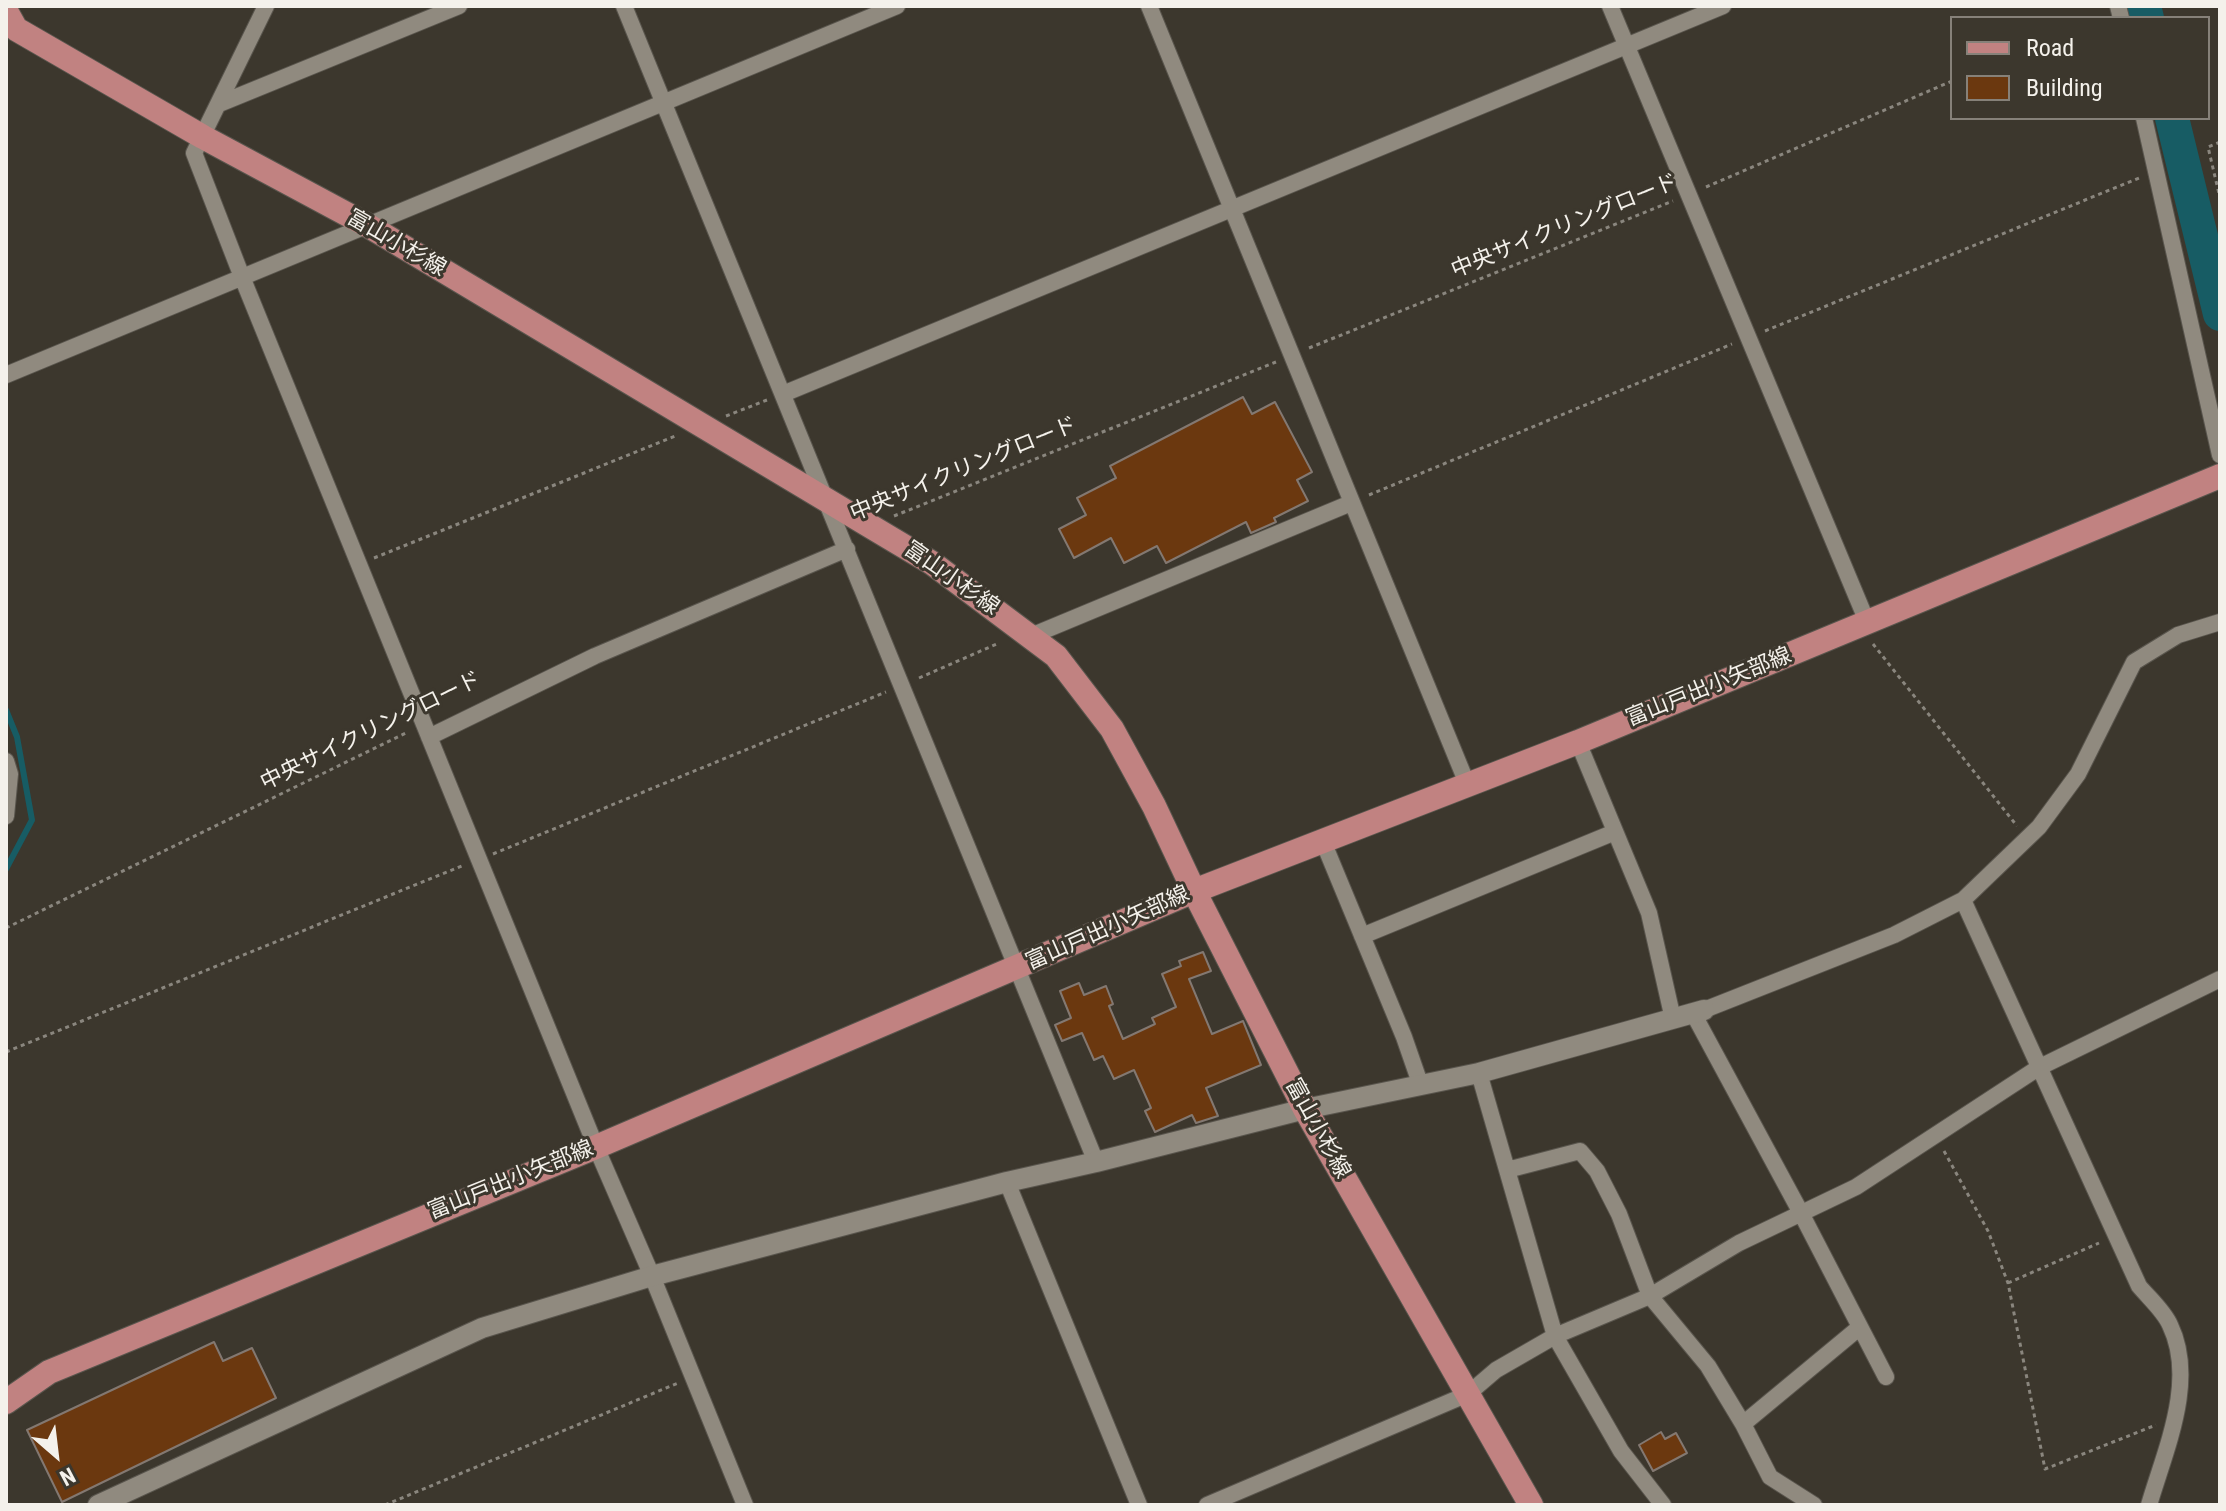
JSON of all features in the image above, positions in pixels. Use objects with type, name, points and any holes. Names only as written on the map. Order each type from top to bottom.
[{"type":"main road","name":"富山小杉線","points":[[6,11],[16,29],[203,137],[367,225],[932,563],[1056,656],[1112,729],[1154,806],[1305,1109],[1531,1505]]},
{"type":"main road","name":"富山戸出小矢部線","points":[[6,1402],[49,1372],[596,1147],[1194,891],[1578,742],[2220,476]]},
{"type":"street","points":[[266,6],[194,153],[426,730],[745,1505]]},
{"type":"street","points":[[219,104],[459,6]]},
{"type":"street","points":[[624,6],[1096,1162]]},
{"type":"street","points":[[6,375],[897,6]]},
{"type":"street","points":[[1149,6],[1468,786]]},
{"type":"street","points":[[1610,6],[1864,625]]},
{"type":"street","points":[[783,394],[1723,6]]},
{"type":"street","points":[[2144,120],[2220,455]]},
{"type":"street","points":[[1028,634],[1351,503]]},
{"type":"street","points":[[426,730],[847,549]]},
{"type":"street","points":[[98,1505],[482,1328],[652,1276],[1007,1182],[1305,1109],[1479,1073],[1699,1012],[1894,935],[1963,900],[2039,827],[2078,774],[2134,662],[2178,635],[2220,622]]},
{"type":"street","points":[[1578,742],[1649,913],[1673,1019]]},
{"type":"street","points":[[6,761],[10,774],[6,816]]},
{"type":"street","points":[[1362,936],[1615,832]]},
{"type":"street","points":[[1322,839],[1421,1086]]},
{"type":"street","points":[[1963,900],[2139,1286],[2170,1324],[2180,1362],[2177,1407],[2149,1505]]},
{"type":"street","points":[[1207,1505],[1468,1394],[1496,1370],[1555,1336],[1650,1296],[1739,1243],[1856,1187],[2038,1068],[2220,979]]},
{"type":"street","points":[[1699,1012],[1886,1377]]},
{"type":"street","points":[[1479,1073],[1555,1336],[1621,1451],[1663,1505]]},
{"type":"street","points":[[1507,1170],[1580,1151],[1597,1171],[1619,1214],[1650,1296],[1708,1366],[1770,1477],[1814,1505]]},
{"type":"street","points":[[1007,1182],[1139,1505]]},
{"type":"street","points":[[1743,1424],[1860,1327]]},
{"type":"path","name":"中央サイクリングロード","points":[[870,526],[1689,194],[1950,82]]},
{"type":"path","points":[[2220,142],[2208,147],[2220,198]]},
{"type":"path","points":[[359,564],[783,394]]},
{"type":"path","points":[[1864,625],[2027,839]]},
{"type":"path","points":[[6,1052],[1028,634]]},
{"type":"path","name":"中央サイクリングロード","points":[[6,928],[426,730]]},
{"type":"path","points":[[1935,1136],[1988,1231],[2008,1283],[2045,1469],[2174,1418]]},
{"type":"path","points":[[2008,1283],[2116,1236]]},
{"type":"path","points":[[385,1505],[693,1377]]},
{"type":"building","points":[[1243,397],[1252,414],[1275,402],[1312,472],[1297,480],[1308,501],[1274,518],[1276,522],[1251,533],[1246,522],[1166,563],[1157,546],[1124,563],[1111,538],[1074,558],[1059,529],[1086,515],[1077,498],[1116,478],[1110,466]]},
{"type":"building","points":[[1203,952],[1211,971],[1189,979],[1212,1034],[1243,1021],[1261,1065],[1206,1088],[1218,1116],[1196,1123],[1192,1115],[1155,1132],[1145,1111],[1151,1108],[1134,1070],[1114,1079],[1103,1056],[1094,1060],[1082,1033],[1062,1041],[1055,1025],[1071,1018],[1060,991],[1079,983],[1084,995],[1106,986],[1113,1004],[1109,1006],[1123,1039],[1155,1024],[1152,1018],[1176,1007],[1162,974],[1181,966],[1179,961]]},
{"type":"building","points":[[214,1342],[223,1361],[252,1348],[276,1398],[62,1502],[27,1430]]},
{"type":"building","points":[[1661,1432],[1665,1439],[1676,1433],[1687,1453],[1653,1471],[1639,1445]]},
{"type":"waterway","points":[[2144,6],[2146,16]]},
{"type":"waterway","points":[[2172,120],[2220,314]]},
{"type":"waterway","points":[[6,710],[17,737],[32,820],[6,869]]}]
